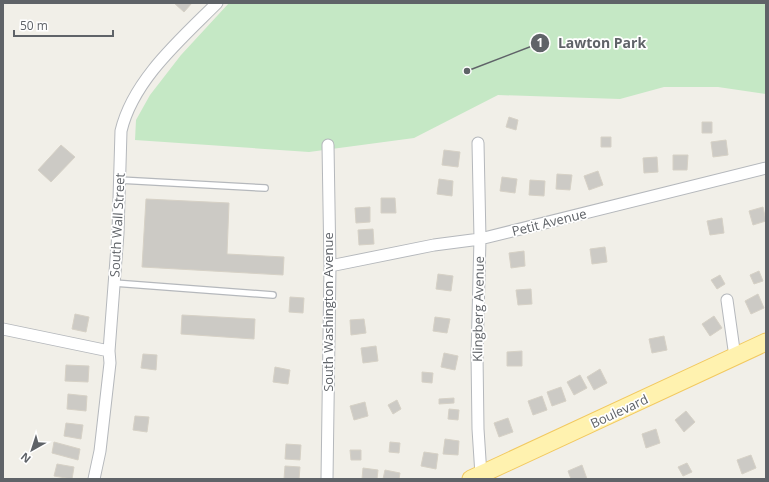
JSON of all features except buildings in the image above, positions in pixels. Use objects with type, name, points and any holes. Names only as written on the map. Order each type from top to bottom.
[{"type":"main road","name":"Boulevard","points":[[476,477],[766,342]]},
{"type":"street","name":"South Wall Street","points":[[94,479],[101,444],[110,364],[109,351],[118,233],[121,131],[124,117],[142,85],[168,52],[217,3]]},
{"type":"street","name":"Klingberg Avenue","points":[[476,477],[480,239],[478,143]]},
{"type":"street","name":"South Washington Avenue","points":[[327,479],[330,266],[328,145]]},
{"type":"street","name":"Petit Avenue","points":[[330,266],[434,245],[480,239],[766,168]]},
{"type":"street","points":[[727,300],[735,357]]},
{"type":"street","points":[[3,329],[109,351]]},
{"type":"lane","points":[[119,180],[265,188]]},
{"type":"lane","points":[[114,283],[273,295]]},
{"type":"green space","points":[[229,3],[766,3],[766,94],[718,87],[664,87],[620,99],[498,95],[414,138],[309,152],[135,140],[136,120],[150,95],[181,55]]},
{"type":"place","name":"Lawton Park","points":[[467,71]]}]
